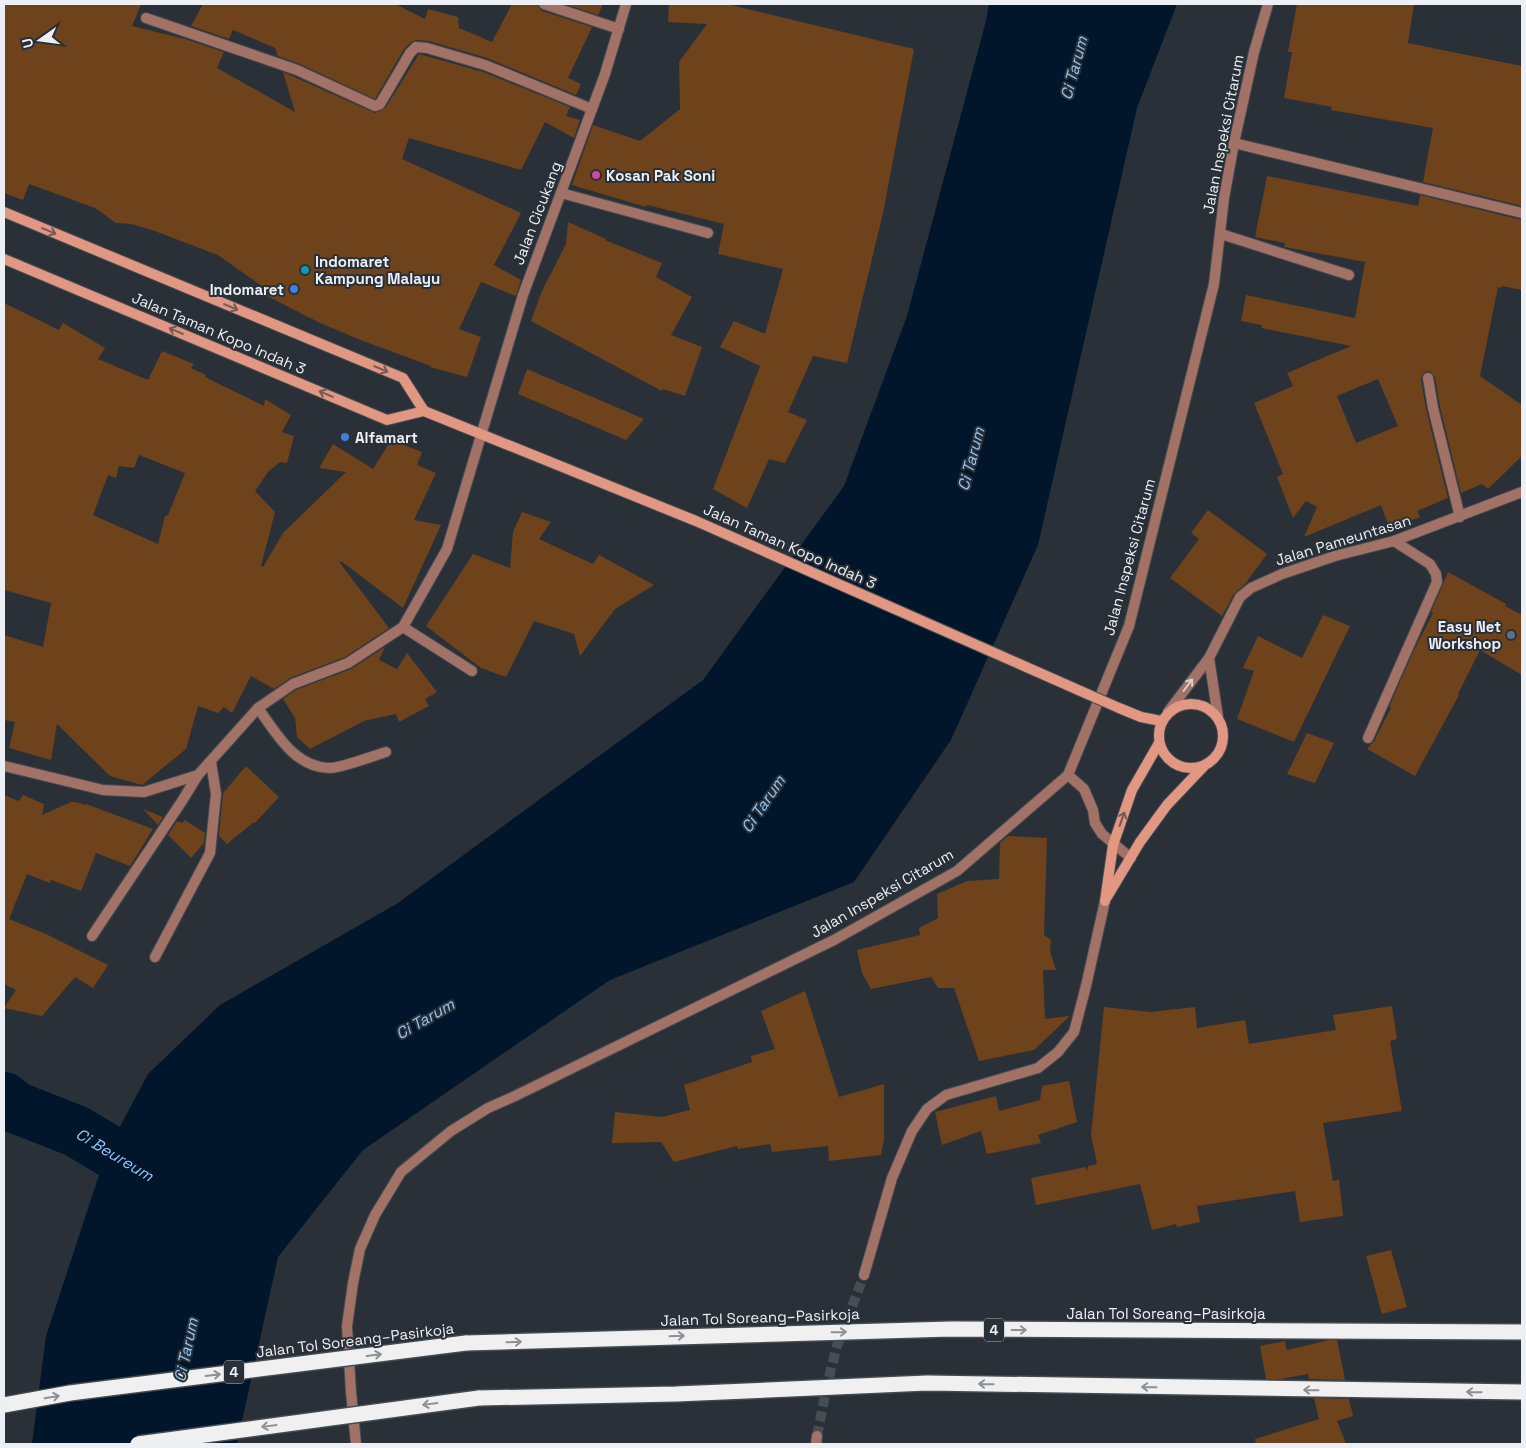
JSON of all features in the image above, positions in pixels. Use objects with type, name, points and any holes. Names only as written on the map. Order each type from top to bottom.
[{"type":"highway","name":"Jalan Tol Soreang–Pasirkoja","points":[[4,1405],[70,1393],[466,1343],[951,1329],[1522,1332]]},
{"type":"highway","points":[[138,1444],[479,1398],[676,1394],[927,1383],[1522,1392]]},
{"type":"main road","name":"Jalan Taman Kopo Indah 3","points":[[4,212],[403,378],[424,411],[696,521],[1119,708],[1141,717],[1162,721]]},
{"type":"main road","name":"Jalan Taman Kopo Indah 3","points":[[4,259],[387,420],[424,411]]},
{"type":"main road","points":[[1105,901],[1167,805],[1220,750],[1223,739],[1218,717],[1200,704],[1178,706],[1168,712],[1158,732],[1163,754],[1171,762],[1181,767],[1204,766]]},
{"type":"main road","name":"Jalan Taman Kopo Indah 3","points":[[1141,717],[1158,732]]},
{"type":"main road","points":[[1105,901],[1113,845],[1132,790],[1159,743]]},
{"type":"street","points":[[544,4],[619,28]]},
{"type":"street","name":"Jalan Cicukang","points":[[403,627],[447,549],[523,295],[592,109],[626,4]]},
{"type":"street","name":"Jalan Inspeksi Citarum","points":[[356,1444],[347,1326],[353,1282],[360,1249],[375,1216],[401,1172],[451,1131],[488,1108],[834,940],[957,871],[1068,775],[1128,626],[1214,284],[1224,198],[1234,143],[1254,52],[1268,4]]},
{"type":"street","points":[[146,18],[297,70],[375,106],[380,104],[410,53],[416,47],[426,48],[485,65],[592,109]]},
{"type":"street","points":[[1234,143],[1522,213]]},
{"type":"street","points":[[561,193],[708,233]]},
{"type":"street","points":[[1221,234],[1350,275]]},
{"type":"street","points":[[1428,378],[1433,408],[1460,516]]},
{"type":"street","name":"Jalan Pameuntasan","points":[[1168,712],[1209,658],[1240,597],[1250,588],[1282,574],[1335,556],[1394,541],[1522,492]]},
{"type":"street","points":[[1368,738],[1437,582],[1436,574],[1430,564],[1394,541]]},
{"type":"street","points":[[92,936],[198,775],[258,708],[293,684],[348,663],[403,627],[472,672]]},
{"type":"street","points":[[1209,658],[1218,717]]},
{"type":"street","points":[[258,708],[283,743],[308,765],[331,769],[386,752]]},
{"type":"street","points":[[155,957],[210,853],[216,794],[211,762]]},
{"type":"street","points":[[4,766],[102,790],[136,792],[153,790],[198,775]]},
{"type":"street","points":[[1068,775],[1084,790],[1093,810],[1095,823],[1102,834],[1131,858]]},
{"type":"street","points":[[864,1275],[892,1178],[912,1131],[927,1110],[946,1095],[1038,1068],[1058,1052],[1074,1032],[1105,901]]},
{"type":"water","name":"Ci Tarum","points":[[989,4],[1177,4],[1137,108],[1038,545],[951,740],[854,882],[610,980],[363,1150],[278,1257],[237,1444],[32,1444],[46,1336],[107,1151],[148,1074],[220,1005],[398,903],[703,680],[844,486],[907,316]]},
{"type":"building","points":[[4,4],[141,4],[132,26],[185,39],[224,52],[217,68],[295,112],[283,72],[375,113],[386,107],[419,54],[483,72],[570,107],[566,116],[580,120],[574,138],[545,122],[521,170],[409,138],[402,159],[521,213],[494,265],[521,280],[516,296],[481,282],[459,329],[481,337],[467,377],[430,367],[320,323],[263,294],[266,289],[218,255],[152,230],[131,224],[116,223],[95,208],[29,184],[23,200],[4,193]]},
{"type":"building","points":[[203,4],[395,4],[425,19],[428,9],[458,17],[459,28],[492,42],[512,4],[537,4],[542,11],[592,27],[568,78],[581,84],[576,95],[487,58],[429,41],[417,40],[411,42],[404,49],[375,99],[300,64],[278,56],[275,48],[233,30],[229,39],[191,26]]},
{"type":"building","points":[[565,4],[603,4],[598,15]]},
{"type":"building","points":[[669,4],[727,4],[914,49],[883,213],[847,363],[813,356],[788,412],[807,420],[785,463],[769,459],[747,508],[713,489],[760,366],[720,347],[734,321],[765,334],[783,269],[718,254],[724,224],[647,205],[646,207],[572,185],[593,125],[640,141],[680,109],[679,62],[707,24],[668,22]]},
{"type":"building","points":[[1297,4],[1414,4],[1408,43],[1522,66],[1522,206],[1423,182],[1433,128],[1331,110],[1332,107],[1284,98],[1292,52],[1288,52]]},
{"type":"building","points":[[1267,176],[1418,206],[1420,195],[1522,220],[1522,290],[1498,287],[1480,376],[1522,405],[1522,456],[1488,489],[1482,484],[1461,493],[1440,407],[1435,377],[1431,372],[1426,371],[1421,379],[1426,409],[1448,498],[1417,511],[1420,517],[1390,529],[1381,505],[1304,537],[1317,507],[1306,501],[1293,518],[1277,477],[1283,474],[1254,403],[1293,386],[1287,373],[1351,346],[1261,328],[1262,325],[1241,321],[1246,295],[1355,318],[1365,262],[1284,247],[1285,243],[1255,237]],"holes":[[[1378,379],[1398,426],[1356,443],[1337,396]]]},
{"type":"building","points":[[568,222],[605,240],[662,263],[656,277],[692,297],[671,335],[702,347],[685,396],[663,389],[662,391],[531,321],[542,291],[566,244]]},
{"type":"building","points":[[4,303],[59,330],[63,323],[105,348],[98,359],[148,380],[162,351],[194,364],[191,368],[206,375],[205,377],[264,406],[265,399],[291,415],[282,432],[294,436],[287,463],[280,462],[268,472],[255,491],[275,512],[261,566],[263,567],[283,533],[346,472],[319,468],[333,444],[373,469],[391,440],[422,452],[417,465],[436,473],[414,520],[441,525],[403,608],[341,561],[340,563],[389,628],[345,657],[290,678],[274,689],[251,676],[232,713],[224,707],[218,713],[198,706],[186,749],[142,785],[110,776],[57,724],[51,760],[9,748],[15,722],[4,720],[4,635],[43,647],[51,603],[4,590]],"holes":[[[139,455],[185,473],[168,515],[165,516],[158,544],[93,515],[108,475],[116,478],[119,466],[134,468]]]},
{"type":"building","points":[[527,369],[644,419],[626,440],[518,394]]},
{"type":"building","points":[[1208,510],[1267,554],[1245,584],[1234,594],[1222,616],[1170,578],[1199,539],[1191,533]]},
{"type":"building","points":[[522,512],[551,522],[539,539],[593,564],[599,555],[654,585],[615,609],[580,656],[574,634],[534,621],[506,677],[481,668],[426,626],[473,554],[510,568],[513,532]]},
{"type":"building","points":[[1448,572],[1522,615],[1522,675],[1480,650],[1459,695],[1415,776],[1367,749],[1374,741],[1391,708],[1389,707],[1413,652],[1433,613],[1431,612]]},
{"type":"building","points":[[1323,615],[1350,626],[1294,742],[1237,719],[1254,671],[1243,668],[1258,636],[1302,658]]},
{"type":"building","points":[[385,647],[379,660],[397,669],[407,653],[437,692],[425,699],[429,706],[399,722],[396,714],[364,721],[310,749],[297,737],[295,718],[283,699],[296,690],[351,669]]},
{"type":"building","points":[[1307,733],[1334,743],[1315,783],[1287,774]]},
{"type":"building","points":[[246,766],[279,797],[255,823],[227,844],[219,836],[223,793]]},
{"type":"building","points":[[4,795],[19,801],[23,795],[44,804],[42,815],[75,802],[86,804],[153,829],[130,866],[96,853],[81,891],[51,880],[50,883],[27,874],[9,919],[46,934],[108,965],[93,988],[75,977],[42,1016],[4,1008],[16,990],[4,984]]},
{"type":"building","points":[[143,809],[163,817],[158,825]]},
{"type":"building","points":[[185,820],[205,833],[204,843],[191,858],[168,835],[177,821],[182,823]]},
{"type":"building","points":[[1008,836],[1047,838],[1044,935],[1051,940],[1050,951],[1056,970],[1043,970],[1045,1019],[1070,1016],[1034,1050],[979,1061],[954,988],[938,988],[931,977],[871,989],[862,973],[857,950],[920,935],[919,928],[938,918],[937,894],[967,881],[999,879],[1000,843]]},
{"type":"building","points":[[805,991],[839,1097],[884,1084],[884,1140],[881,1155],[829,1161],[828,1146],[772,1152],[770,1144],[738,1149],[737,1146],[674,1162],[661,1142],[612,1143],[615,1112],[662,1117],[690,1110],[684,1085],[752,1062],[751,1056],[775,1049],[761,1011]]},
{"type":"building","points":[[1392,1006],[1397,1039],[1390,1041],[1402,1111],[1323,1123],[1333,1181],[1339,1180],[1343,1216],[1300,1222],[1295,1191],[1197,1206],[1200,1222],[1177,1227],[1176,1224],[1152,1230],[1140,1184],[1036,1205],[1031,1178],[1086,1167],[1087,1172],[1088,1166],[1097,1164],[1091,1135],[1104,1007],[1150,1012],[1195,1007],[1197,1028],[1245,1020],[1249,1044],[1336,1030],[1333,1015]]},
{"type":"building","points":[[1069,1081],[1077,1122],[1038,1135],[1041,1143],[987,1154],[981,1131],[942,1145],[935,1112],[996,1096],[999,1111],[1040,1100],[1042,1086]]},
{"type":"building","points":[[1391,1250],[1407,1307],[1382,1314],[1366,1256]]},
{"type":"building","points":[[1329,1340],[1337,1340],[1345,1380],[1309,1379],[1308,1374],[1281,1379],[1266,1379],[1260,1346],[1285,1341],[1287,1350]]},
{"type":"building","points":[[1314,1398],[1349,1399],[1353,1416],[1337,1421],[1346,1444],[1256,1444],[1255,1439],[1319,1419]]},
{"type":"waterway","name":"Ci Beureum","points":[[4,1098],[17,1108],[76,1131],[171,1188]]},
{"type":"tunnel","points":[[817,1436],[837,1346],[864,1275]]},
{"type":"place","name":"Kosan Pak Soni","points":[[596,175]]},
{"type":"place","name":"Indomaret Kampung Malayu","points":[[305,270]]},
{"type":"place","name":"Indomaret","points":[[294,289]]},
{"type":"place","name":"Alfamart","points":[[345,437]]},
{"type":"place","name":"Easy Net Workshop","points":[[1511,635]]}]
